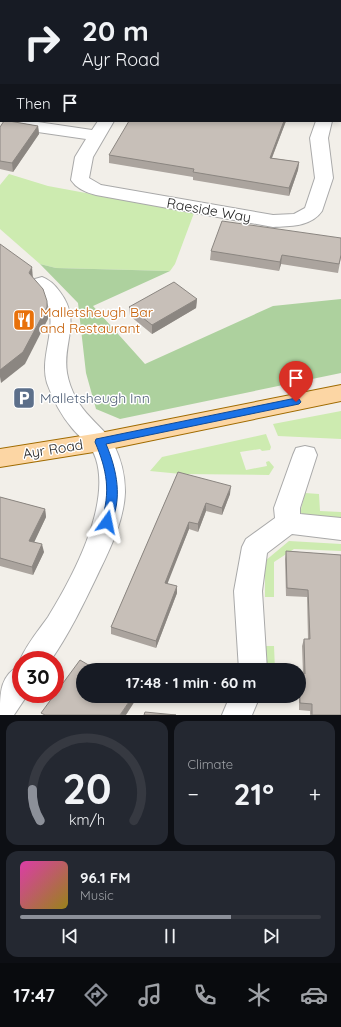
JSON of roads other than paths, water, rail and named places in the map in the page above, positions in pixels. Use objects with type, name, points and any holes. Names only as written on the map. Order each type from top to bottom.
[{"type":"main road","name":"Ayr Road","points":[[0,458],[100,442],[341,393]]},
{"type":"street","name":"Raeside Way","points":[[101,128],[84,156],[80,180],[96,190],[273,221],[298,220],[313,211],[324,178],[319,138],[324,122]]},
{"type":"street","points":[[17,124],[101,128]]},
{"type":"street","points":[[40,651],[60,620],[100,543],[110,512],[113,487],[109,463],[100,442],[79,420],[62,392],[56,373],[55,357],[60,325],[60,313],[57,302],[42,284]]},
{"type":"street","points":[[288,523],[287,508],[305,455]]},
{"type":"street","points":[[253,663],[248,591],[255,547],[288,523],[341,529]]},
{"type":"street","points":[[0,711],[12,693]]},
{"type":"street","points":[[236,715],[242,703]]},
{"type":"place","name":"Malletsheugh Bar and Restaurant","points":[[24,320]]},
{"type":"place","name":"Malletsheugh Inn","points":[[24,398]]}]
